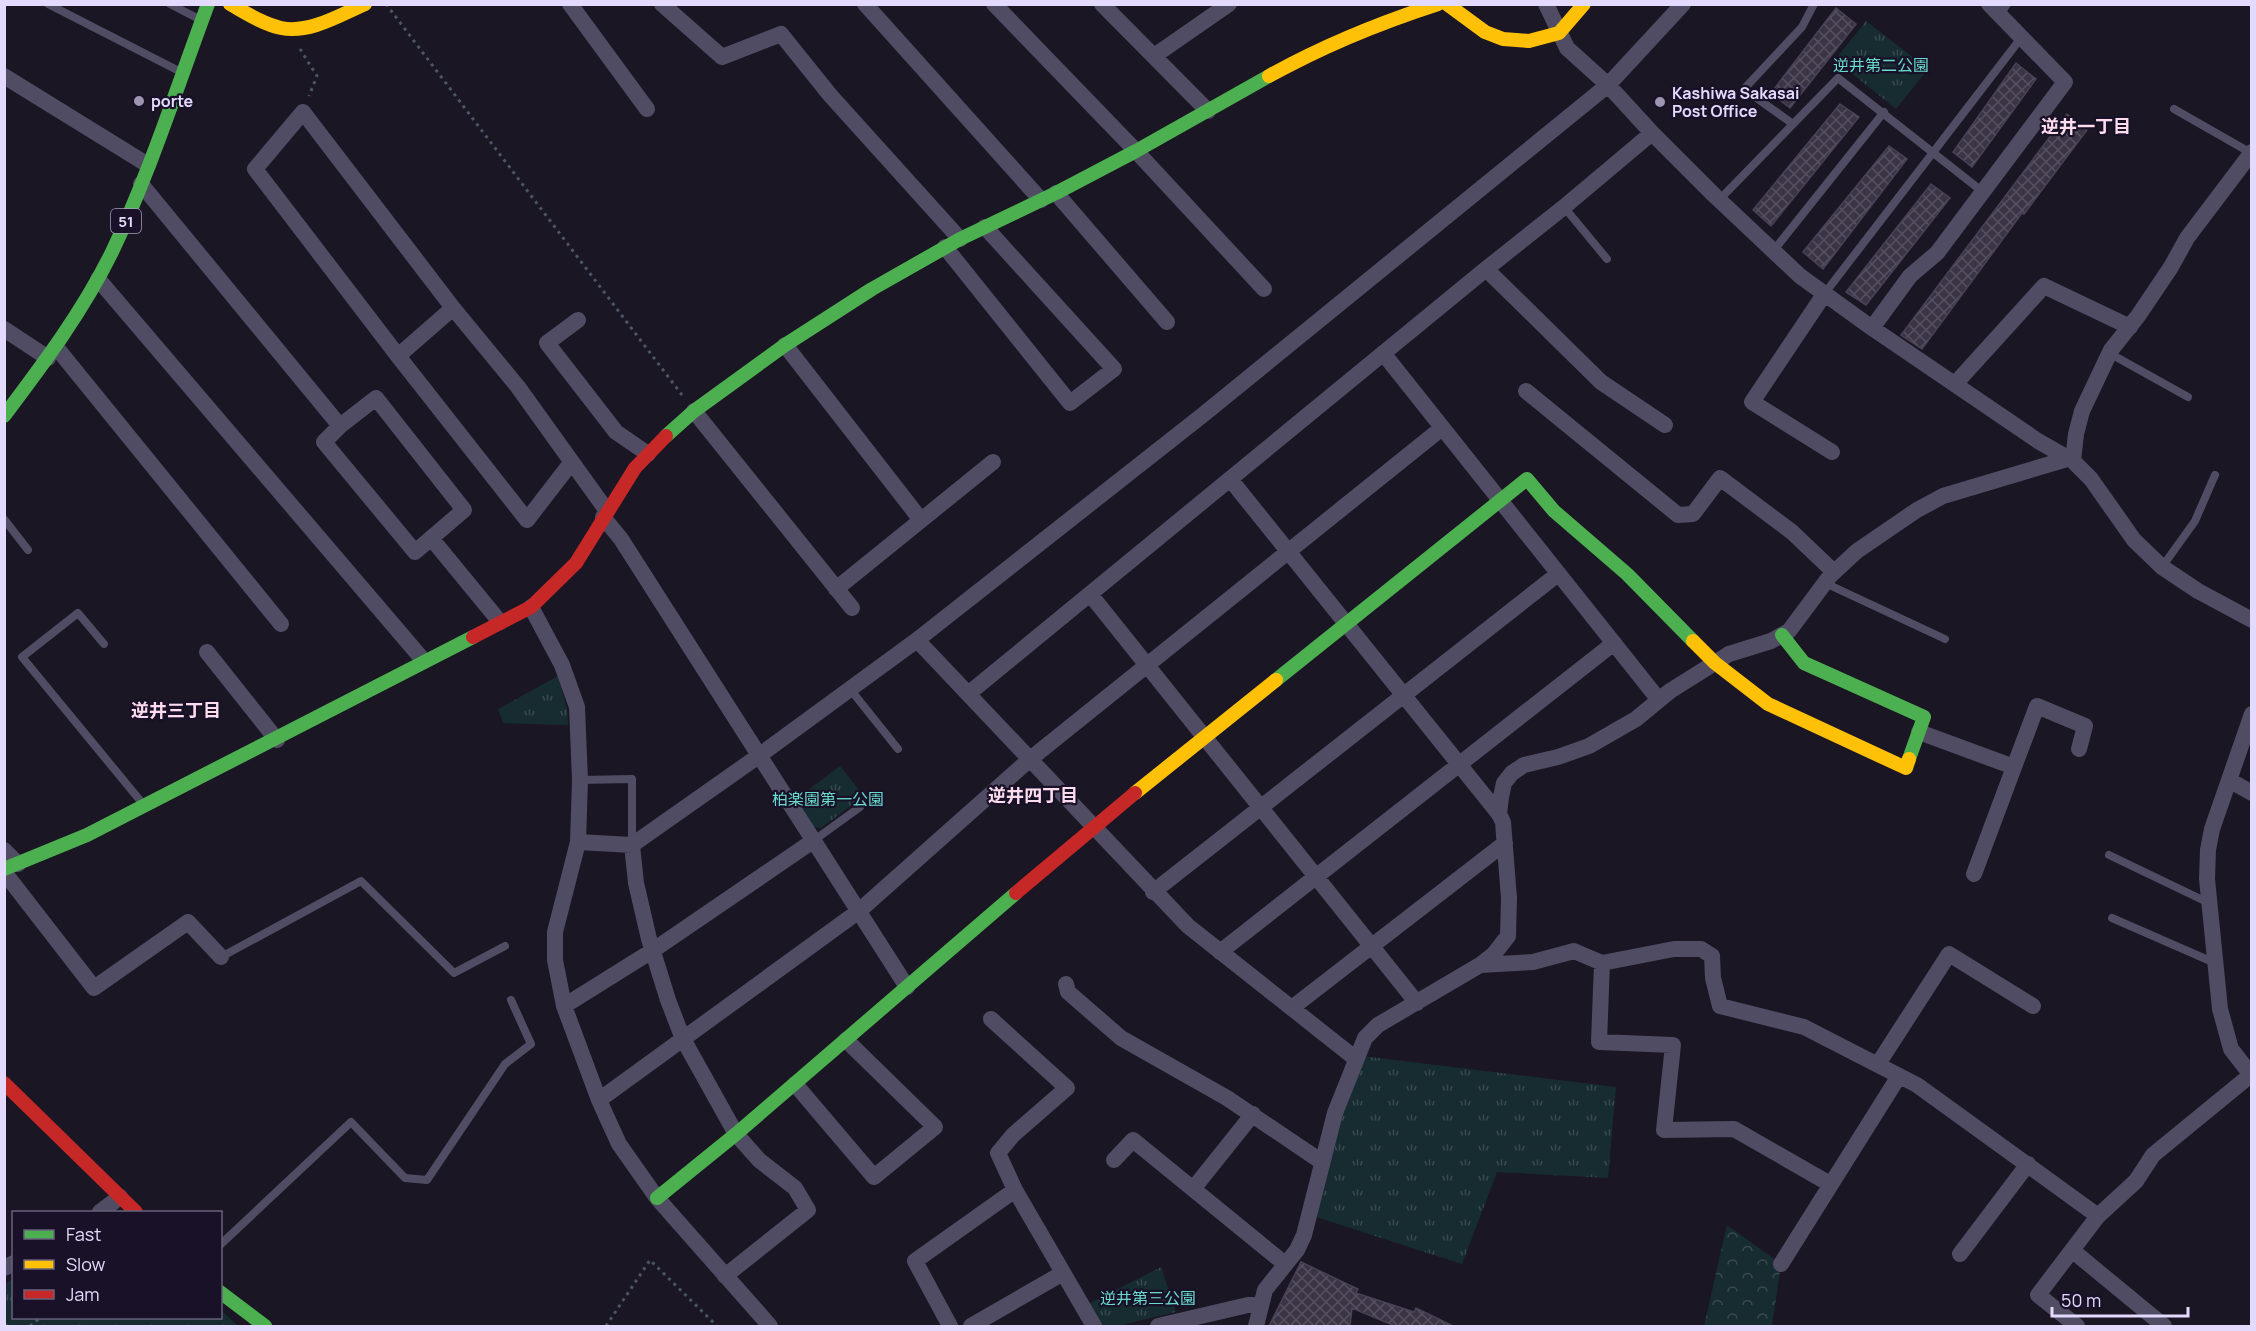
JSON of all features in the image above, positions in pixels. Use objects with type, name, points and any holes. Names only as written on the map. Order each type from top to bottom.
[{"type":"street","name":"51","points":[[4,416],[52,352],[98,279],[117,242],[208,4]]},
{"type":"street","points":[[230,4],[283,29],[313,26],[365,4]]},
{"type":"street","points":[[570,4],[647,109]]},
{"type":"street","points":[[662,4],[723,57],[782,34],[830,95],[960,239]]},
{"type":"street","points":[[865,4],[1167,322]]},
{"type":"street","points":[[994,4],[1136,151],[1264,289]]},
{"type":"street","points":[[1154,56],[1229,4]]},
{"type":"street","points":[[9,869],[87,835],[277,740],[531,607],[576,563],[634,468],[648,453],[694,411],[785,345],[872,289],[960,239],[1136,151],[1313,52],[1388,20],[1438,4]]},
{"type":"street","points":[[1447,4],[1485,32],[1503,39],[1529,41],[1559,33],[1584,4]]},
{"type":"street","points":[[1546,4],[1568,48],[1608,85],[1652,133],[1720,200],[1800,276],[1872,328],[2070,460],[2091,479],[2134,540],[2162,567],[2198,591],[2252,620]]},
{"type":"street","points":[[578,842],[632,845],[917,640],[1204,414],[1608,85],[1683,4]]},
{"type":"street","points":[[1106,6],[1208,111]]},
{"type":"street","points":[[1872,328],[1910,276],[1937,254],[2064,82],[2021,38],[1999,8]]},
{"type":"street","points":[[4,76],[148,165]]},
{"type":"street","points":[[571,463],[527,520],[255,169],[303,112],[453,308],[518,387],[571,463],[907,987]]},
{"type":"street","points":[[968,694],[1652,133]]},
{"type":"street","points":[[2070,460],[2082,411],[2109,353],[2130,327],[2171,267],[2187,238],[2249,159]]},
{"type":"street","points":[[141,183],[340,426]]},
{"type":"street","points":[[945,248],[1070,404],[1114,369],[985,227]]},
{"type":"street","points":[[1486,269],[1601,382],[1665,425]]},
{"type":"street","points":[[98,279],[424,661]]},
{"type":"street","points":[[1955,384],[2044,286],[2130,327]]},
{"type":"street","points":[[1825,293],[1752,402],[1832,452]]},
{"type":"street","points":[[398,356],[453,308]]},
{"type":"street","points":[[578,320],[547,343],[616,432],[648,453]]},
{"type":"street","points":[[4,329],[52,352],[281,624]]},
{"type":"street","points":[[785,345],[921,520]]},
{"type":"street","points":[[1383,353],[1659,700]]},
{"type":"street","points":[[1526,391],[1678,515],[1693,514],[1720,478],[1792,532],[1829,578]]},
{"type":"street","points":[[376,398],[465,510],[431,538],[415,552],[324,442],[340,426],[376,398]]},
{"type":"street","points":[[694,411],[852,608]]},
{"type":"street","points":[[599,1100],[859,910],[1029,760],[1442,428]]},
{"type":"street","points":[[1499,814],[1504,783],[1524,765],[1574,753],[1635,719],[1659,700],[1729,654],[1771,641],[1789,631],[1829,578],[1857,551],[1917,510],[1943,496],[2070,460]]},
{"type":"street","points":[[836,589],[993,462]]},
{"type":"street","points":[[1230,478],[1499,814],[1503,822],[1509,898],[1508,936],[1494,954],[1480,965],[1378,1025],[1365,1038],[1335,1113],[1304,1235],[1297,1250],[1265,1290],[1256,1326]]},
{"type":"street","points":[[657,1198],[795,1084],[1092,828],[1527,479],[1554,511],[1627,574],[1715,663],[1768,704],[1906,768],[1924,717],[1804,663],[1782,635]]},
{"type":"street","points":[[431,538],[500,622]]},
{"type":"street","points":[[1153,892],[1558,574]]},
{"type":"street","points":[[1090,594],[1417,1003]]},
{"type":"street","points":[[531,607],[562,665],[577,707],[580,780],[578,842],[555,932],[555,960],[564,1006],[599,1100],[619,1144],[657,1198],[770,1326]]},
{"type":"street","points":[[917,640],[1092,828],[1188,926],[1356,1059]]},
{"type":"street","points":[[1220,952],[1614,643]]},
{"type":"street","points":[[207,652],[277,740]]},
{"type":"street","points":[[1974,874],[2037,706],[2085,726],[2079,749]]},
{"type":"street","points":[[2077,1326],[2038,1295],[2098,1216],[2136,1180],[2153,1155],[2251,1075],[2231,1049],[2220,1009],[2207,879],[2208,850],[2252,714]]},
{"type":"street","points":[[1919,732],[2014,767]]},
{"type":"street","points":[[2229,780],[2252,793]]},
{"type":"street","points":[[564,1006],[652,951],[813,842]]},
{"type":"street","points":[[1293,1007],[1504,843]]},
{"type":"street","points":[[632,845],[636,883],[652,951],[683,1039],[736,1134],[759,1160],[795,1188],[808,1210],[725,1276]]},
{"type":"street","points":[[4,850],[9,869],[94,988],[188,922],[221,957]]},
{"type":"street","points":[[1480,965],[1533,962],[1574,951],[1602,963],[1674,949],[1701,949],[1712,956],[1713,978],[1720,1006],[1804,1027],[1917,1085],[2098,1216]]},
{"type":"street","points":[[1878,1064],[1949,954],[2032,1006]]},
{"type":"street","points":[[1602,963],[1599,1042],[1673,1045],[1664,1130],[1734,1129],[1830,1185]]},
{"type":"street","points":[[1066,984],[1068,992],[1121,1038],[1253,1114],[1322,1162]]},
{"type":"street","points":[[991,1018],[1067,1088],[1013,1135],[998,1153],[1015,1190],[1094,1326]]},
{"type":"street","points":[[795,1084],[874,1177],[935,1127],[846,1040]]},
{"type":"street","points":[[1781,1264],[1899,1076]]},
{"type":"street","points":[[4,1083],[135,1211]]},
{"type":"street","points":[[1193,1189],[1253,1114]]},
{"type":"street","points":[[1114,1160],[1133,1140],[1285,1264]]},
{"type":"street","points":[[1960,1254],[2028,1164]]},
{"type":"street","points":[[950,1326],[915,1261],[1015,1190]]},
{"type":"street","points":[[101,1211],[120,1197]]},
{"type":"street","points":[[2073,1251],[2164,1326]]},
{"type":"street","points":[[971,1326],[1063,1274]]},
{"type":"street","points":[[222,1294],[265,1326]]},
{"type":"street","points":[[1158,1326],[1248,1305],[1260,1305]]},
{"type":"lane","points":[[48,4],[166,66],[182,72]]},
{"type":"lane","points":[[171,4],[202,21]]},
{"type":"lane","points":[[1793,124],[1744,89],[1802,27],[1814,4]]},
{"type":"lane","points":[[1825,293],[2021,38]]},
{"type":"lane","points":[[1720,200],[1838,78],[1934,151],[1983,192]]},
{"type":"lane","points":[[2174,109],[2249,159]]},
{"type":"lane","points":[[1774,250],[1884,112]]},
{"type":"lane","points":[[1564,207],[1606,259]]},
{"type":"lane","points":[[2109,353],[2188,397]]},
{"type":"lane","points":[[2162,567],[2195,521],[2215,475]]},
{"type":"lane","points":[[4,519],[28,550]]},
{"type":"lane","points":[[1829,578],[1945,639]]},
{"type":"lane","points":[[104,644],[78,613],[22,657],[145,806]]},
{"type":"lane","points":[[850,689],[898,749]]},
{"type":"lane","points":[[580,780],[632,779],[632,845]]},
{"type":"lane","points":[[813,842],[860,807]]},
{"type":"lane","points":[[2109,855],[2210,903]]},
{"type":"lane","points":[[221,957],[361,881],[454,973],[505,946]]},
{"type":"lane","points":[[2112,918],[2215,963]]},
{"type":"lane","points":[[222,1243],[351,1122],[405,1178],[427,1180],[505,1064],[531,1044],[511,1000]]},
{"type":"path","points":[[386,4],[694,411]]},
{"type":"path","points":[[291,28],[316,76],[303,112]]},
{"type":"path","points":[[606,1326],[650,1260],[717,1326]]},
{"type":"green space","name":"逆井第二公園","points":[[1866,21],[1928,69],[1896,109],[1835,60]]},
{"type":"green space","points":[[558,676],[567,709],[568,725],[503,723],[498,709]]},
{"type":"green space","name":"柏楽園第一公園","points":[[840,766],[864,796],[821,828],[814,827],[796,799]]},
{"type":"green space","points":[[1362,1056],[1616,1087],[1608,1178],[1497,1172],[1462,1264],[1316,1217],[1340,1111]]},
{"type":"green space","points":[[1727,1225],[1781,1264],[1772,1326],[1704,1326]]},
{"type":"green space","name":"逆井第三公園","points":[[1161,1267],[1176,1312],[1117,1326],[1100,1325],[1088,1304]]},
{"type":"green space","points":[[12,1280],[12,1319],[222,1319],[222,1311],[238,1326],[5,1326],[5,1284]]},
{"type":"building","points":[[1836,8],[1856,24],[1790,108],[1771,93]]},
{"type":"building","points":[[2016,63],[2036,79],[1972,167],[1953,152]]},
{"type":"building","points":[[1840,104],[1859,117],[1771,226],[1753,210]]},
{"type":"building","points":[[2067,114],[2087,130],[2024,214],[2022,213],[1922,349],[1901,335]]},
{"type":"building","points":[[1889,146],[1907,159],[1823,269],[1803,252]]},
{"type":"building","points":[[1931,184],[1950,198],[1866,305],[1846,292]]},
{"type":"building","points":[[1301,1262],[1358,1289],[1356,1293],[1414,1312],[1416,1308],[1453,1326],[1395,1326],[1352,1308],[1350,1326],[1269,1326]]},
{"type":"traffic: fast","points":[[4,416],[76,316],[112,252],[151,160],[208,4]]},
{"type":"traffic: fast","points":[[666,436],[694,411],[785,345],[872,289],[960,239],[1136,151],[1269,76]]},
{"type":"traffic: fast","points":[[1276,680],[1527,479],[1554,511],[1627,574],[1693,641]]},
{"type":"traffic: fast","points":[[1782,635],[1804,663],[1924,717],[1909,759]]},
{"type":"traffic: fast","points":[[4,869],[87,835],[473,637]]},
{"type":"traffic: fast","points":[[657,1198],[736,1134],[1016,893]]},
{"type":"traffic: fast","points":[[222,1294],[265,1326]]},
{"type":"traffic: slow","points":[[230,4],[268,24],[292,29],[313,26],[365,4]]},
{"type":"traffic: slow","points":[[1269,76],[1352,36],[1438,4]]},
{"type":"traffic: slow","points":[[1447,4],[1485,32],[1503,39],[1529,41],[1559,33],[1584,4]]},
{"type":"traffic: slow","points":[[1693,641],[1715,663],[1768,704],[1906,768],[1909,759]]},
{"type":"traffic: slow","points":[[1135,793],[1276,680]]},
{"type":"traffic: jam","points":[[473,637],[531,607],[576,563],[635,468],[666,436]]},
{"type":"traffic: jam","points":[[1016,893],[1135,793]]},
{"type":"traffic: jam","points":[[4,1083],[135,1211]]},
{"type":"place","name":"porte","points":[[139,101]]},
{"type":"place","name":"Kashiwa Sakasai Post Office","points":[[1660,102]]},
{"type":"district","name":"逆井一丁目","points":[[2086,126]]},
{"type":"district","name":"逆井三丁目","points":[[176,710]]},
{"type":"district","name":"逆井四丁目","points":[[1033,795]]}]
